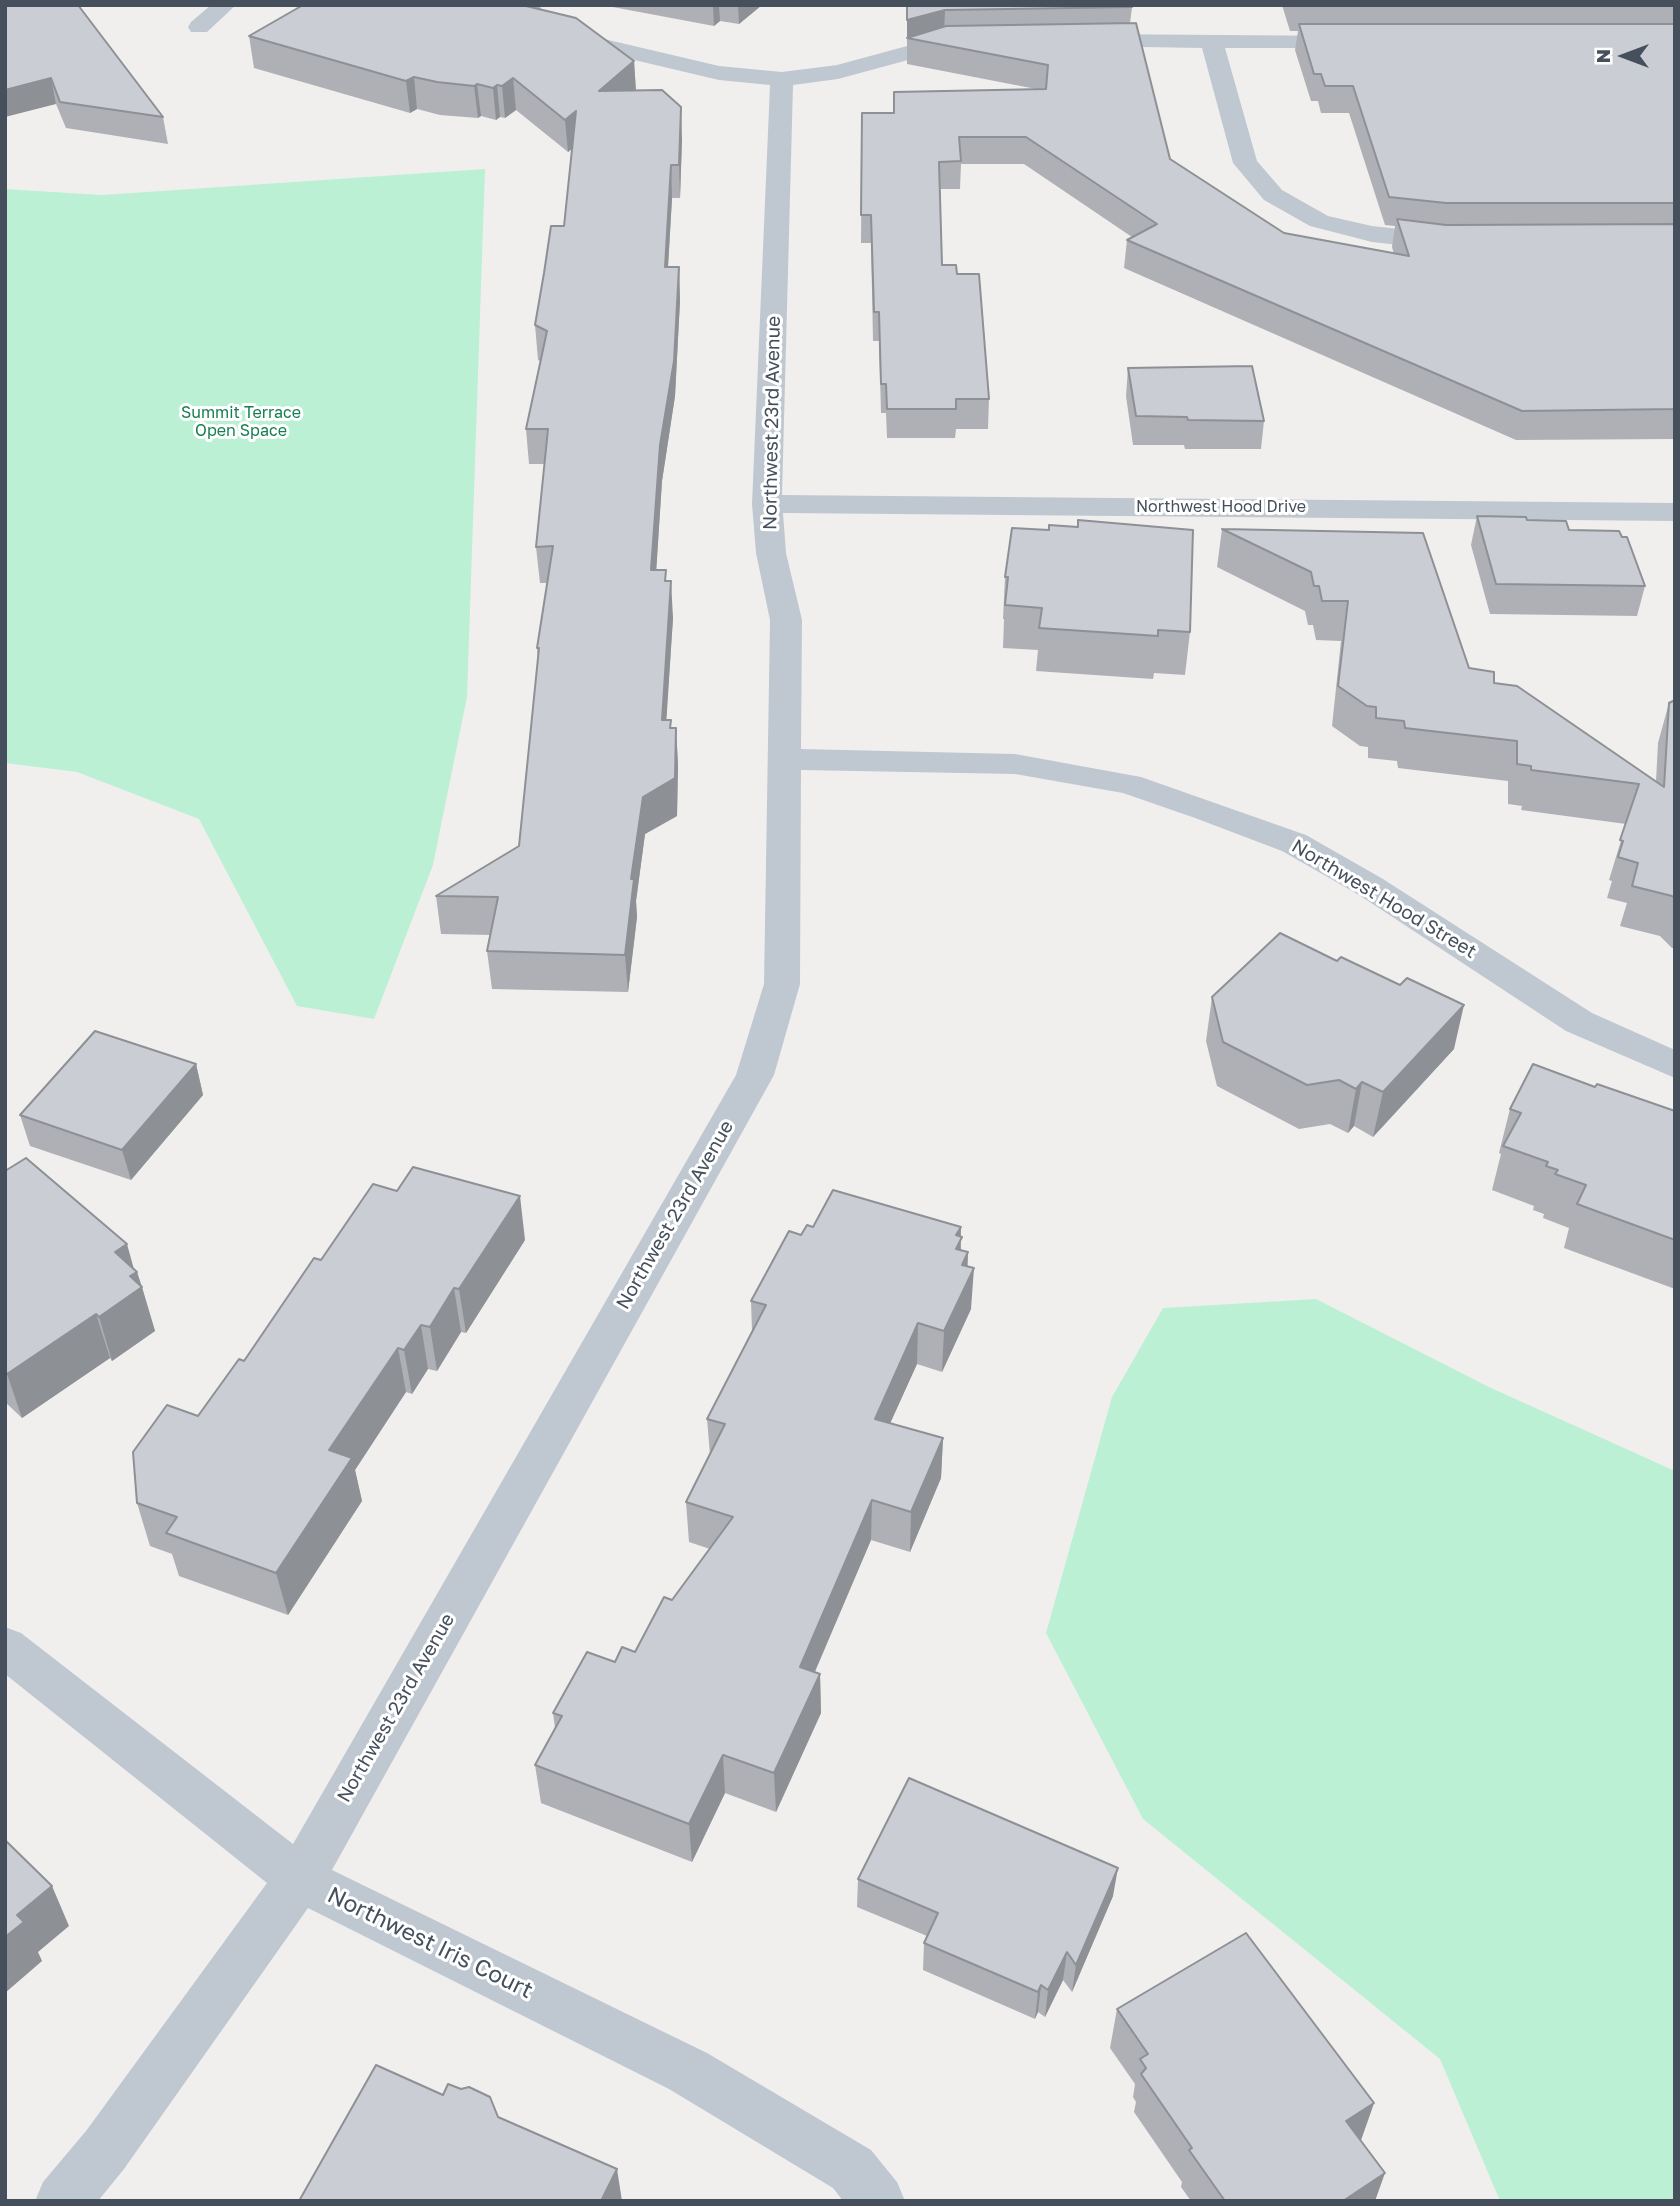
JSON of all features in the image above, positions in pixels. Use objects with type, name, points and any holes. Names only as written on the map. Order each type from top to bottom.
[{"type":"street","points":[[199,27],[225,5]]},
{"type":"street","points":[[549,33],[719,73],[782,79],[838,72],[944,43],[981,41]]},
{"type":"street","points":[[1074,41],[1375,41]]},
{"type":"street","points":[[1212,41],[1245,163],[1273,195],[1319,221],[1371,234],[1441,242],[1469,242]]},
{"type":"street","name":"Northwest 23rd Avenue","points":[[62,2201],[105,2150],[300,1879],[755,1074],[782,984],[786,620],[771,553],[767,504],[782,79]]},
{"type":"street","name":"Northwest Hood Drive","points":[[767,504],[1675,512]]},
{"type":"street","name":"Northwest Hood Street","points":[[784,759],[1015,764],[1129,784],[1207,810],[1294,843],[1371,887],[1579,1022],[1675,1065]]},
{"type":"street","name":"Northwest Iris Court","points":[[5,1647],[300,1879],[688,2071],[852,2169],[878,2201]]},
{"type":"green space","name":"Summit Terrace Open Space","points":[[485,169],[467,697],[433,865],[374,1019],[297,1006],[199,819],[77,772],[5,763],[5,189],[102,195]]},
{"type":"green space","points":[[1316,1299],[1489,1387],[1675,1471],[1675,2201],[1500,2201],[1440,2059],[1143,1819],[1046,1633],[1112,1397],[1163,1308]]},
{"type":"building","points":[[5,5],[78,5],[163,117],[60,102],[51,78],[5,90]]},
{"type":"building","points":[[303,5],[522,5],[576,18],[634,61],[599,91],[662,90],[681,107],[679,165],[671,165],[665,267],[679,267],[674,361],[660,445],[651,570],[666,570],[665,581],[671,581],[662,720],[671,720],[670,728],[676,728],[675,778],[643,797],[631,879],[634,879],[625,955],[487,951],[498,897],[436,896],[519,846],[537,648],[553,546],[536,547],[548,429],[526,429],[547,331],[535,325],[551,226],[564,226],[576,111],[565,120],[513,78],[502,86],[493,88],[414,77],[406,81],[249,36]]},
{"type":"building","points":[[907,5],[1132,7],[945,10],[907,20]]},
{"type":"building","points":[[1431,5],[1675,5],[1675,6]]},
{"type":"building","points":[[1136,23],[1170,159],[1284,233],[1409,256],[1397,219],[1446,225],[1675,224],[1675,409],[1522,411],[1127,240],[1157,224],[1026,137],[959,137],[961,161],[939,162],[942,265],[956,265],[957,274],[979,274],[989,399],[956,399],[956,409],[887,409],[886,384],[881,384],[879,312],[874,312],[871,215],[861,215],[862,113],[894,113],[894,92],[1046,89],[1048,65],[907,38],[946,26]]},
{"type":"building","points":[[1299,24],[1675,24],[1675,203],[1446,203],[1389,197],[1353,86],[1325,86],[1321,74],[1314,74]]},
{"type":"building","points":[[1252,366],[1264,421],[1136,416],[1128,368]]},
{"type":"building","points":[[1477,516],[1566,521],[1569,530],[1619,531],[1622,537],[1627,537],[1645,586],[1496,584]]},
{"type":"building","points":[[1078,520],[1193,530],[1190,632],[1158,630],[1158,636],[1039,628],[1042,608],[1005,605],[1008,577],[1005,577],[1012,528],[1049,530],[1049,525],[1078,527]]},
{"type":"building","points":[[1222,529],[1423,533],[1469,668],[1494,672],[1494,683],[1517,686],[1664,787],[1669,703],[1675,700],[1675,898],[1632,886],[1638,863],[1618,857],[1623,841],[1620,840],[1639,784],[1531,770],[1531,766],[1517,764],[1517,741],[1405,728],[1404,721],[1376,718],[1376,707],[1367,706],[1338,686],[1348,601],[1322,601],[1319,586],[1314,586],[1311,572]]},
{"type":"building","points":[[1280,933],[1337,961],[1341,957],[1400,985],[1407,978],[1464,1005],[1383,1092],[1362,1082],[1356,1089],[1339,1080],[1307,1085],[1223,1042],[1212,997]]},
{"type":"building","points":[[95,1031],[196,1064],[122,1150],[20,1115]]},
{"type":"building","points":[[1533,1064],[1595,1087],[1597,1084],[1675,1111],[1675,1240],[1577,1204],[1586,1185],[1555,1174],[1558,1170],[1546,1166],[1548,1162],[1503,1146],[1521,1113],[1510,1109]]},
{"type":"building","points":[[26,1158],[127,1244],[115,1252],[137,1272],[130,1276],[142,1287],[99,1317],[96,1314],[7,1374],[5,1171]]},
{"type":"building","points":[[413,1167],[520,1196],[459,1289],[454,1288],[430,1327],[421,1325],[404,1350],[398,1348],[329,1450],[352,1458],[276,1573],[166,1533],[177,1517],[137,1503],[133,1452],[167,1405],[198,1416],[239,1359],[244,1361],[314,1258],[321,1260],[373,1184],[397,1191]]},
{"type":"building","points":[[833,1190],[961,1227],[956,1235],[962,1237],[956,1249],[968,1252],[962,1265],[974,1268],[944,1331],[918,1323],[875,1419],[943,1438],[911,1512],[872,1500],[800,1667],[820,1674],[774,1773],[723,1755],[689,1824],[535,1765],[562,1716],[553,1713],[587,1652],[615,1662],[622,1647],[635,1652],[664,1597],[672,1600],[733,1517],[686,1502],[725,1424],[707,1419],[766,1305],[751,1301],[789,1231],[801,1235],[807,1225],[813,1227]]},
{"type":"building","points":[[909,1778],[1118,1868],[1076,1965],[1067,1952],[1048,1990],[1041,1985],[1038,1992],[924,1943],[938,1913],[858,1879]]},
{"type":"building","points":[[5,1840],[52,1886],[17,1915],[24,1922],[5,1937]]},
{"type":"building","points":[[1246,1933],[1374,2103],[1346,2121],[1385,2173],[1343,2201],[1225,2201],[1141,2074],[1146,2068],[1140,2059],[1148,2054],[1117,2009]]},
{"type":"building","points":[[376,2065],[443,2095],[448,2084],[461,2089],[469,2087],[490,2097],[498,2117],[617,2169],[601,2201],[299,2201]]}]
